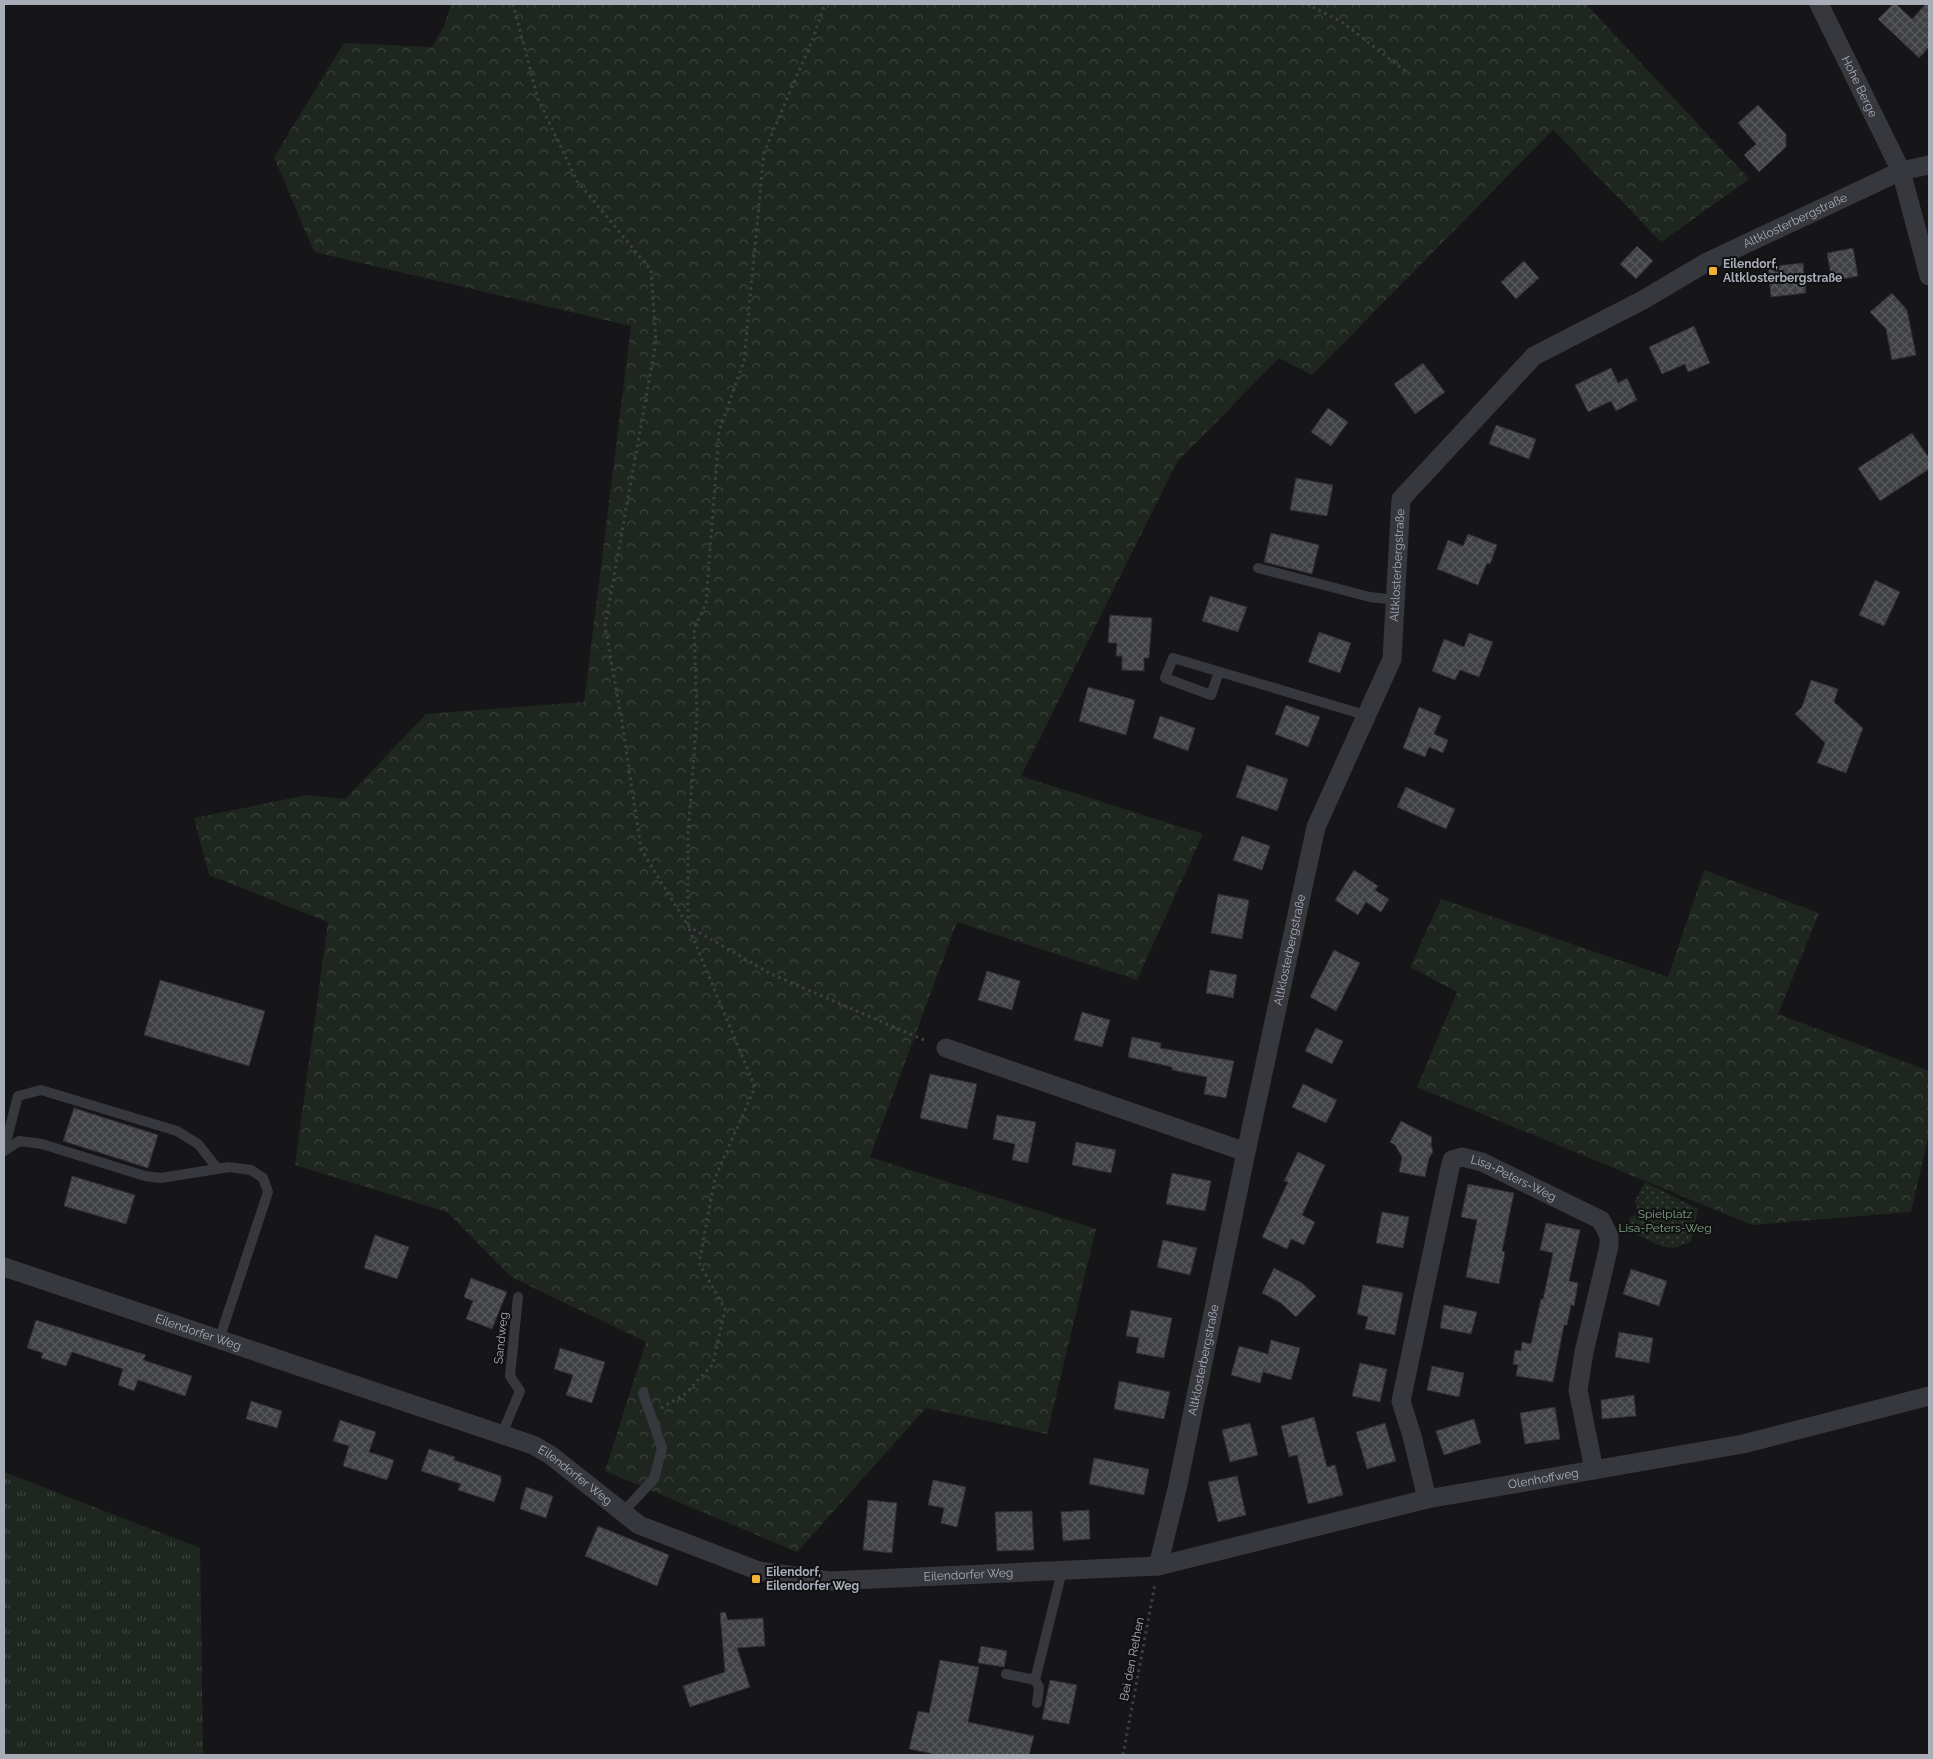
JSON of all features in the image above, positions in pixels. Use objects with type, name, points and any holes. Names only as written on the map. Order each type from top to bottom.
[{"type":"street","name":"Hohe Berge","points":[[1819,4],[1901,171],[1929,276]]},
{"type":"street","name":"Altklosterbergstraße","points":[[1158,1566],[1177,1489],[1246,1152],[1316,826],[1392,659],[1401,499],[1534,356],[1644,300],[1707,262],[1901,171],[1929,165]]},
{"type":"street","points":[[946,1048],[1246,1152]]},
{"type":"street","name":"Lisa-Peters-Weg","points":[[1427,1499],[1402,1401],[1450,1168],[1452,1160],[1462,1156],[1482,1162],[1601,1220],[1609,1236],[1609,1246],[1584,1352],[1578,1390],[1594,1470]]},
{"type":"street","name":"Eilendorfer Weg","points":[[4,1267],[533,1445],[549,1454],[639,1525],[759,1571],[830,1581],[1158,1566]]},
{"type":"street","name":"Olenhoffweg","points":[[1158,1566],[1427,1499],[1743,1444],[1929,1396]]},
{"type":"lane","points":[[1258,568],[1370,597],[1396,600]]},
{"type":"lane","points":[[1219,672],[1210,695],[1165,678],[1174,658],[1365,715]]},
{"type":"lane","points":[[4,1151],[18,1096],[41,1090],[177,1131],[198,1144],[218,1169]]},
{"type":"lane","points":[[4,1151],[19,1141],[42,1144],[145,1176],[161,1178],[229,1167],[251,1170],[262,1178],[268,1192],[219,1340]]},
{"type":"lane","name":"Sandweg","points":[[502,1434],[520,1391],[510,1376],[518,1297]]},
{"type":"lane","points":[[623,1512],[654,1480],[662,1448],[643,1393]]},
{"type":"lane","points":[[1037,1703],[1039,1687],[1036,1680],[1062,1571]]},
{"type":"lane","points":[[1006,1674],[1036,1680]]},
{"type":"path","points":[[513,4],[538,99],[577,181],[651,270],[656,342],[605,626],[641,849],[688,926],[755,1087],[715,1178],[699,1263],[725,1309],[712,1364],[684,1395],[651,1414]]},
{"type":"path","points":[[688,926],[688,833],[697,716],[694,628],[706,604],[719,431],[744,361],[764,152],[812,41],[825,4]]},
{"type":"path","points":[[1307,4],[1342,22],[1410,74]]},
{"type":"path","points":[[688,926],[771,974],[924,1040]]},
{"type":"path","name":"Bei den Rethen","points":[[1123,1755],[1158,1566]]},
{"type":"green space","points":[[451,4],[1586,4],[1749,179],[1661,242],[1553,130],[1312,375],[1279,358],[1177,462],[1021,776],[1203,834],[1137,980],[957,922],[870,1157],[1096,1229],[1047,1434],[926,1408],[797,1552],[605,1471],[646,1342],[511,1277],[447,1212],[295,1165],[328,922],[209,875],[194,818],[307,795],[345,799],[426,714],[584,702],[631,326],[314,252],[274,157],[344,43],[432,47],[445,24]]},
{"type":"green space","points":[[1704,870],[1819,913],[1778,1014],[1929,1071],[1929,1134],[1911,1212],[1752,1225],[1417,1087],[1457,992],[1410,967],[1441,899],[1668,977]]},
{"type":"green space","name":"Spielplatz Lisa-Peters-Weg","points":[[1645,1182],[1698,1209],[1691,1242],[1673,1248],[1661,1246],[1627,1230],[1626,1224],[1630,1222],[1629,1218],[1639,1213],[1635,1201]]},
{"type":"green space","points":[[4,1472],[200,1548],[203,1755],[4,1755]]},
{"type":"building","points":[[1893,4],[1896,4],[1912,19],[1926,4],[1929,4],[1929,47],[1919,58],[1878,19]]},
{"type":"building","points":[[1758,105],[1786,134],[1786,147],[1759,172],[1744,155],[1756,144],[1738,123]]},
{"type":"building","points":[[1637,246],[1653,261],[1636,279],[1620,264]]},
{"type":"building","points":[[1853,248],[1858,276],[1832,281],[1827,253]]},
{"type":"building","points":[[1524,261],[1539,278],[1516,299],[1501,282]]},
{"type":"building","points":[[1803,263],[1806,293],[1771,297],[1768,267]]},
{"type":"building","points":[[1892,293],[1907,310],[1916,355],[1892,360],[1886,329],[1870,312]]},
{"type":"building","points":[[1694,326],[1710,363],[1688,372],[1685,364],[1662,374],[1649,347]]},
{"type":"building","points":[[1423,363],[1445,392],[1415,414],[1394,384]]},
{"type":"building","points":[[1611,368],[1618,383],[1627,378],[1637,400],[1616,411],[1611,401],[1588,412],[1575,385]]},
{"type":"building","points":[[1328,408],[1348,422],[1331,446],[1311,432]]},
{"type":"building","points":[[1496,425],[1536,439],[1529,459],[1489,444]]},
{"type":"building","points":[[1912,433],[1929,458],[1929,469],[1880,501],[1858,468]]},
{"type":"building","points":[[1296,478],[1333,485],[1327,516],[1290,510]]},
{"type":"building","points":[[1271,533],[1319,545],[1312,574],[1264,562]]},
{"type":"building","points":[[1468,534],[1497,545],[1490,564],[1487,563],[1478,585],[1437,569],[1448,540],[1463,546]]},
{"type":"building","points":[[1875,580],[1900,592],[1884,626],[1859,615]]},
{"type":"building","points":[[1210,596],[1247,607],[1238,632],[1202,621]]},
{"type":"building","points":[[1110,615],[1152,618],[1149,658],[1144,658],[1144,671],[1122,670],[1122,656],[1116,656],[1117,643],[1108,643]]},
{"type":"building","points":[[1319,632],[1351,643],[1340,673],[1308,662]]},
{"type":"building","points":[[1469,633],[1493,642],[1479,677],[1460,670],[1455,680],[1432,671],[1444,639],[1464,647]]},
{"type":"building","points":[[1811,680],[1838,689],[1834,702],[1863,728],[1846,773],[1817,763],[1825,743],[1795,714],[1802,707]]},
{"type":"building","points":[[1088,687],[1135,700],[1126,735],[1079,721]]},
{"type":"building","points":[[1286,705],[1320,717],[1308,747],[1275,734]]},
{"type":"building","points":[[1419,707],[1441,716],[1434,734],[1448,740],[1443,753],[1429,747],[1425,757],[1403,748]]},
{"type":"building","points":[[1160,716],[1195,728],[1188,751],[1153,738]]},
{"type":"building","points":[[1247,765],[1288,779],[1277,811],[1236,797]]},
{"type":"building","points":[[1406,787],[1455,809],[1446,829],[1397,807]]},
{"type":"building","points":[[1242,836],[1270,846],[1262,870],[1233,860]]},
{"type":"building","points":[[1354,870],[1378,886],[1375,890],[1389,899],[1381,912],[1366,902],[1358,915],[1335,900]]},
{"type":"building","points":[[1218,894],[1249,900],[1242,939],[1211,933]]},
{"type":"building","points":[[1334,950],[1360,963],[1336,1011],[1310,997]]},
{"type":"building","points":[[1210,970],[1237,975],[1233,998],[1206,993]]},
{"type":"building","points":[[987,971],[1020,981],[1012,1010],[978,1000]]},
{"type":"building","points":[[160,980],[265,1011],[249,1066],[144,1035]]},
{"type":"building","points":[[1082,1012],[1110,1020],[1102,1047],[1074,1040]]},
{"type":"building","points":[[1316,1028],[1343,1041],[1332,1064],[1305,1051]]},
{"type":"building","points":[[1132,1037],[1161,1043],[1160,1048],[1234,1061],[1226,1098],[1204,1094],[1207,1077],[1172,1070],[1172,1067],[1128,1057]]},
{"type":"building","points":[[930,1074],[977,1084],[967,1129],[920,1118]]},
{"type":"building","points":[[1303,1084],[1337,1100],[1326,1123],[1292,1107]]},
{"type":"building","points":[[74,1108],[158,1135],[148,1168],[63,1141]]},
{"type":"building","points":[[997,1115],[1036,1122],[1028,1163],[1012,1160],[1015,1144],[993,1139]]},
{"type":"building","points":[[1401,1121],[1432,1137],[1431,1145],[1433,1152],[1429,1158],[1425,1177],[1399,1172],[1402,1157],[1395,1145],[1390,1142]]},
{"type":"building","points":[[1076,1142],[1116,1150],[1111,1173],[1072,1165]]},
{"type":"building","points":[[1298,1152],[1325,1165],[1302,1215],[1315,1222],[1304,1245],[1291,1239],[1287,1249],[1262,1237],[1288,1182],[1284,1181]]},
{"type":"building","points":[[1172,1173],[1211,1181],[1205,1211],[1166,1204]]},
{"type":"building","points":[[72,1176],[135,1195],[126,1224],[64,1206]]},
{"type":"building","points":[[1468,1184],[1514,1193],[1502,1251],[1505,1252],[1499,1284],[1466,1277],[1477,1220],[1461,1217]]},
{"type":"building","points":[[1382,1212],[1409,1217],[1403,1248],[1376,1243]]},
{"type":"building","points":[[1546,1223],[1580,1230],[1569,1281],[1578,1283],[1574,1306],[1571,1305],[1567,1325],[1564,1325],[1553,1382],[1516,1376],[1518,1365],[1513,1364],[1515,1350],[1521,1351],[1522,1342],[1531,1344],[1541,1299],[1543,1299],[1553,1253],[1540,1250]]},
{"type":"building","points":[[375,1235],[409,1247],[397,1279],[364,1268]]},
{"type":"building","points":[[1163,1240],[1197,1248],[1190,1275],[1157,1267]]},
{"type":"building","points":[[1274,1268],[1302,1283],[1316,1296],[1296,1317],[1281,1303],[1262,1293]]},
{"type":"building","points":[[1631,1269],[1667,1281],[1659,1306],[1623,1294]]},
{"type":"building","points":[[471,1278],[507,1292],[492,1329],[466,1319],[473,1301],[464,1297]]},
{"type":"building","points":[[1363,1285],[1403,1293],[1395,1335],[1365,1329],[1368,1317],[1357,1314]]},
{"type":"building","points":[[1444,1305],[1477,1312],[1471,1334],[1440,1328]]},
{"type":"building","points":[[1131,1310],[1172,1318],[1164,1358],[1136,1353],[1139,1338],[1126,1336]]},
{"type":"building","points":[[36,1320],[146,1355],[143,1360],[192,1376],[185,1396],[138,1380],[134,1391],[118,1385],[123,1369],[72,1352],[66,1366],[41,1358],[43,1353],[27,1348]]},
{"type":"building","points":[[1619,1332],[1653,1338],[1649,1363],[1615,1357]]},
{"type":"building","points":[[1271,1340],[1300,1348],[1291,1380],[1263,1372],[1260,1383],[1231,1375],[1239,1346],[1268,1354]]},
{"type":"building","points":[[560,1348],[605,1362],[592,1403],[566,1395],[573,1375],[554,1369]]},
{"type":"building","points":[[1360,1363],[1387,1369],[1380,1402],[1352,1396]]},
{"type":"building","points":[[1432,1366],[1464,1373],[1459,1397],[1427,1390]]},
{"type":"building","points":[[1119,1381],[1170,1392],[1164,1419],[1114,1409]]},
{"type":"building","points":[[1634,1395],[1636,1416],[1602,1419],[1601,1400]]},
{"type":"building","points":[[251,1401],[282,1411],[277,1428],[246,1419]]},
{"type":"building","points":[[1555,1407],[1560,1439],[1525,1444],[1520,1413]]},
{"type":"building","points":[[1314,1417],[1327,1467],[1335,1465],[1343,1495],[1308,1504],[1297,1455],[1289,1457],[1281,1426]]},
{"type":"building","points":[[1474,1419],[1481,1443],[1444,1455],[1436,1431]]},
{"type":"building","points":[[340,1420],[376,1432],[369,1452],[394,1460],[387,1480],[343,1466],[349,1446],[333,1441]]},
{"type":"building","points":[[1250,1423],[1258,1455],[1230,1462],[1222,1430]]},
{"type":"building","points":[[1385,1423],[1396,1461],[1367,1469],[1356,1432]]},
{"type":"building","points":[[429,1449],[455,1457],[454,1460],[501,1476],[501,1482],[494,1502],[458,1490],[461,1484],[421,1471]]},
{"type":"building","points":[[1094,1458],[1149,1469],[1144,1495],[1089,1484]]},
{"type":"building","points":[[1237,1476],[1246,1515],[1218,1522],[1208,1482]]},
{"type":"building","points":[[933,1480],[966,1487],[957,1527],[941,1523],[944,1508],[928,1505]]},
{"type":"building","points":[[526,1487],[553,1496],[546,1518],[520,1509]]},
{"type":"building","points":[[868,1500],[897,1503],[892,1553],[863,1550]]},
{"type":"building","points":[[1089,1510],[1090,1539],[1063,1541],[1061,1512]]},
{"type":"building","points":[[1032,1511],[1034,1550],[997,1551],[995,1512]]},
{"type":"building","points":[[598,1526],[669,1555],[657,1586],[585,1556]]},
{"type":"building","points":[[725,1612],[728,1620],[763,1618],[765,1646],[737,1648],[750,1687],[690,1707],[683,1686],[725,1672],[720,1613]]},
{"type":"building","points":[[981,1646],[1007,1651],[1004,1667],[978,1663]]},
{"type":"building","points":[[940,1660],[979,1667],[968,1722],[1034,1736],[1029,1755],[938,1755],[909,1749],[918,1711],[929,1713]]},
{"type":"building","points":[[1050,1680],[1077,1685],[1069,1724],[1042,1719]]},
{"type":"place","name":"Eilendorf, Altklosterbergstraße","points":[[1713,271]]},
{"type":"place","name":"Eilendorf, Eilendorfer Weg","points":[[756,1579]]}]
